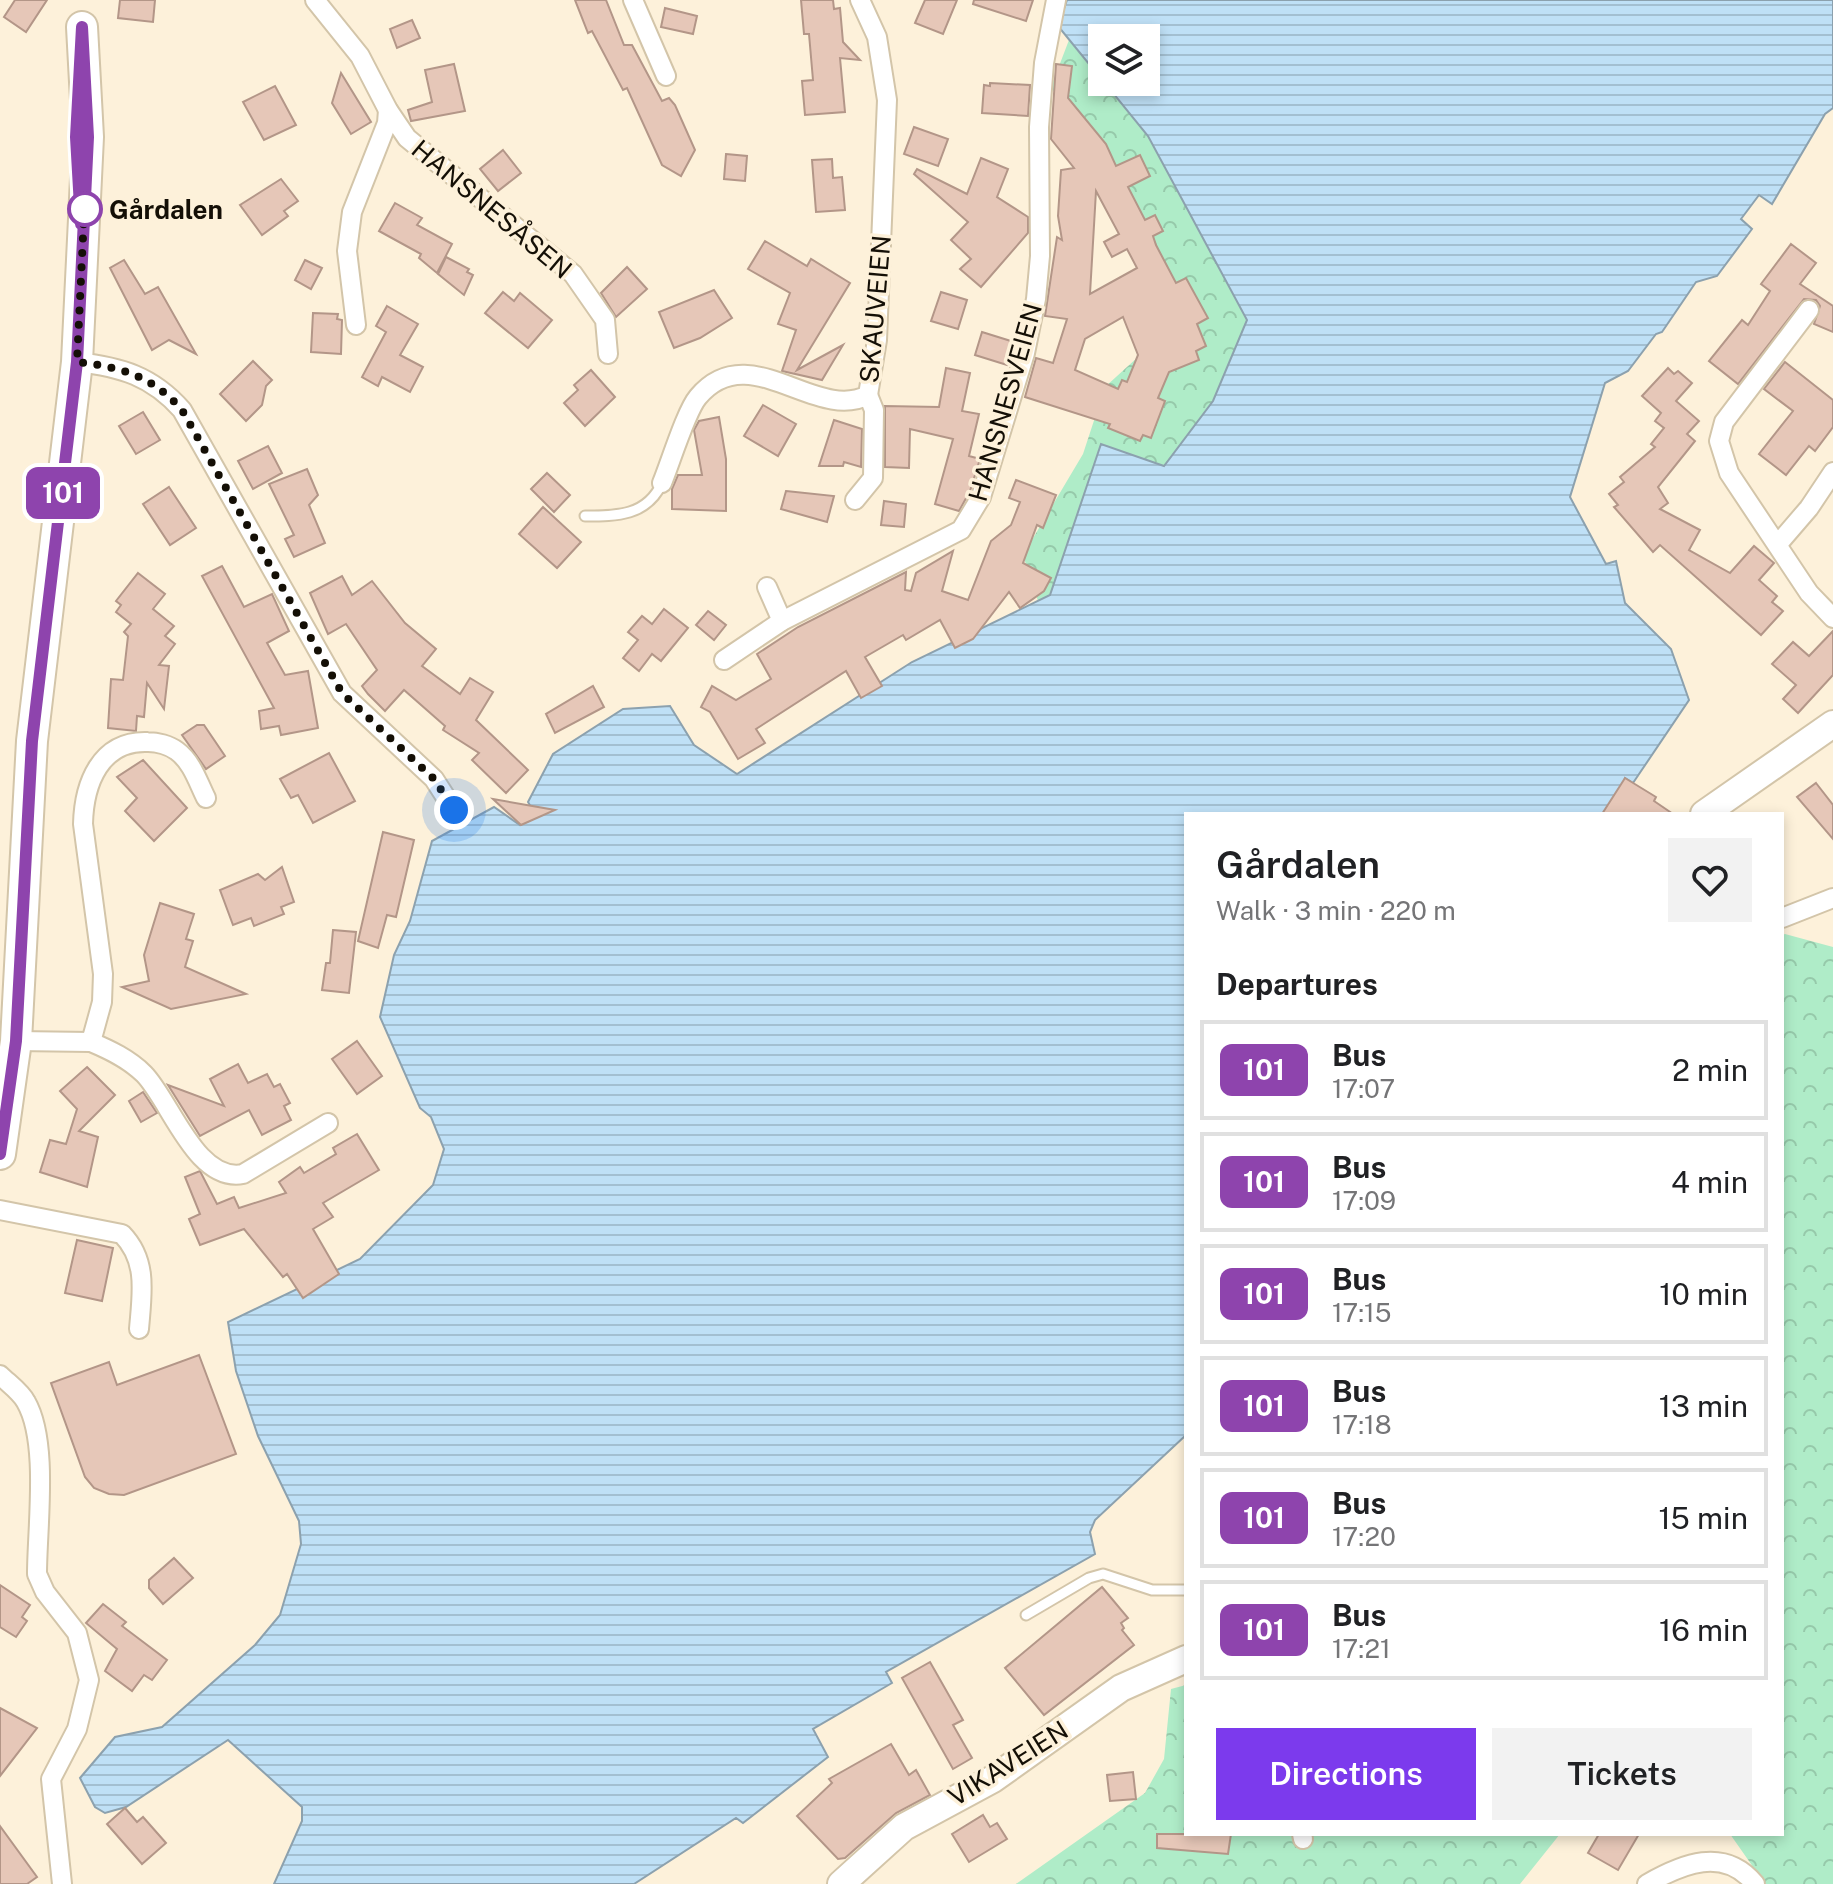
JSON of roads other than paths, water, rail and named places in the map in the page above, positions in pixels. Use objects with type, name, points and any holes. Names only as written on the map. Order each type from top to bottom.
[{"type":"main road","points":[[0,1154],[16,1041],[32,741],[77,362],[82,253],[76,137],[84,14]]},
{"type":"main road","points":[[1707,812],[1833,724]]},
{"type":"main road","name":"VIKAVEIEN","points":[[841,1884],[904,1827],[993,1779],[1121,1688],[1184,1660]]},
{"type":"street","name":"HANSNESÅSEN","points":[[315,0],[360,56],[388,110],[407,138],[573,274],[605,320],[608,354]]},
{"type":"street","points":[[633,0],[666,76]]},
{"type":"street","name":"SKAUVEIEN","points":[[662,483],[697,397],[717,382],[734,376],[753,375],[830,400],[859,400],[868,395],[877,340],[887,100],[877,37],[860,0]]},
{"type":"street","name":"HANSNESVEIEN","points":[[724,660],[782,621],[961,530],[981,497],[1025,353],[1036,299],[1040,256],[1039,127],[1044,63],[1056,0]]},
{"type":"street","name":"HANSNESÅSEN","points":[[356,325],[347,251],[352,212],[387,123],[388,110]]},
{"type":"street","points":[[1809,310],[1724,422],[1719,441],[1729,473],[1809,593],[1833,618]]},
{"type":"street","points":[[77,362],[130,370],[164,390],[182,410],[342,693],[434,779],[454,810]]},
{"type":"street","points":[[855,500],[873,478],[874,410],[868,395]]},
{"type":"street","points":[[1778,544],[1809,508],[1833,472]]},
{"type":"street","points":[[767,587],[782,621]]},
{"type":"street","points":[[91,1042],[102,1002],[103,974],[83,824],[89,783],[99,763],[117,747],[137,741],[156,742],[174,748],[188,761],[206,798]]},
{"type":"street","points":[[1784,917],[1833,898]]},
{"type":"street","points":[[16,1041],[91,1042],[129,1061],[146,1076],[205,1161],[232,1176],[243,1174],[328,1123]]},
{"type":"street","points":[[0,1210],[122,1234],[134,1247],[141,1262],[139,1329]]},
{"type":"street","points":[[0,1375],[25,1399],[33,1418],[38,1449],[37,1574],[45,1592],[77,1633],[89,1680],[77,1729],[51,1779],[62,1884]]},
{"type":"street","points":[[1647,1884],[1681,1865],[1722,1862],[1746,1873],[1755,1884]]},
{"type":"lane","points":[[585,516],[621,516],[634,511],[655,498],[662,483]]},
{"type":"lane","points":[[1026,1615],[1089,1578],[1103,1574],[1152,1590],[1184,1590]]},
{"type":"water","points":[[1067,0],[1833,0],[1833,108],[1825,114],[1772,204],[1759,195],[1741,219],[1752,229],[1717,276],[1696,282],[1662,332],[1656,334],[1628,371],[1605,383],[1570,497],[1606,564],[1616,561],[1625,603],[1671,649],[1689,700],[1633,783],[1625,778],[1614,812],[1184,812],[1184,1437],[1095,1520],[1090,1532],[1095,1554],[886,1672],[892,1683],[813,1729],[828,1757],[743,1823],[736,1818],[634,1884],[274,1884],[302,1821],[302,1807],[228,1740],[126,1807],[105,1813],[95,1807],[80,1778],[115,1737],[162,1727],[255,1645],[280,1615],[301,1544],[299,1521],[258,1436],[236,1371],[228,1322],[360,1259],[433,1185],[444,1149],[431,1117],[420,1108],[380,1017],[394,955],[410,921],[432,841],[494,807],[520,825],[537,817],[528,802],[553,754],[623,709],[670,706],[694,745],[737,774],[912,662],[1050,595],[1101,444],[1164,466],[1213,401],[1247,320],[1148,136],[1115,96],[1160,96],[1160,24],[1088,24],[1088,63],[1058,26]]},
{"type":"place","name":"Gårdalen","points":[[85,209]]}]
